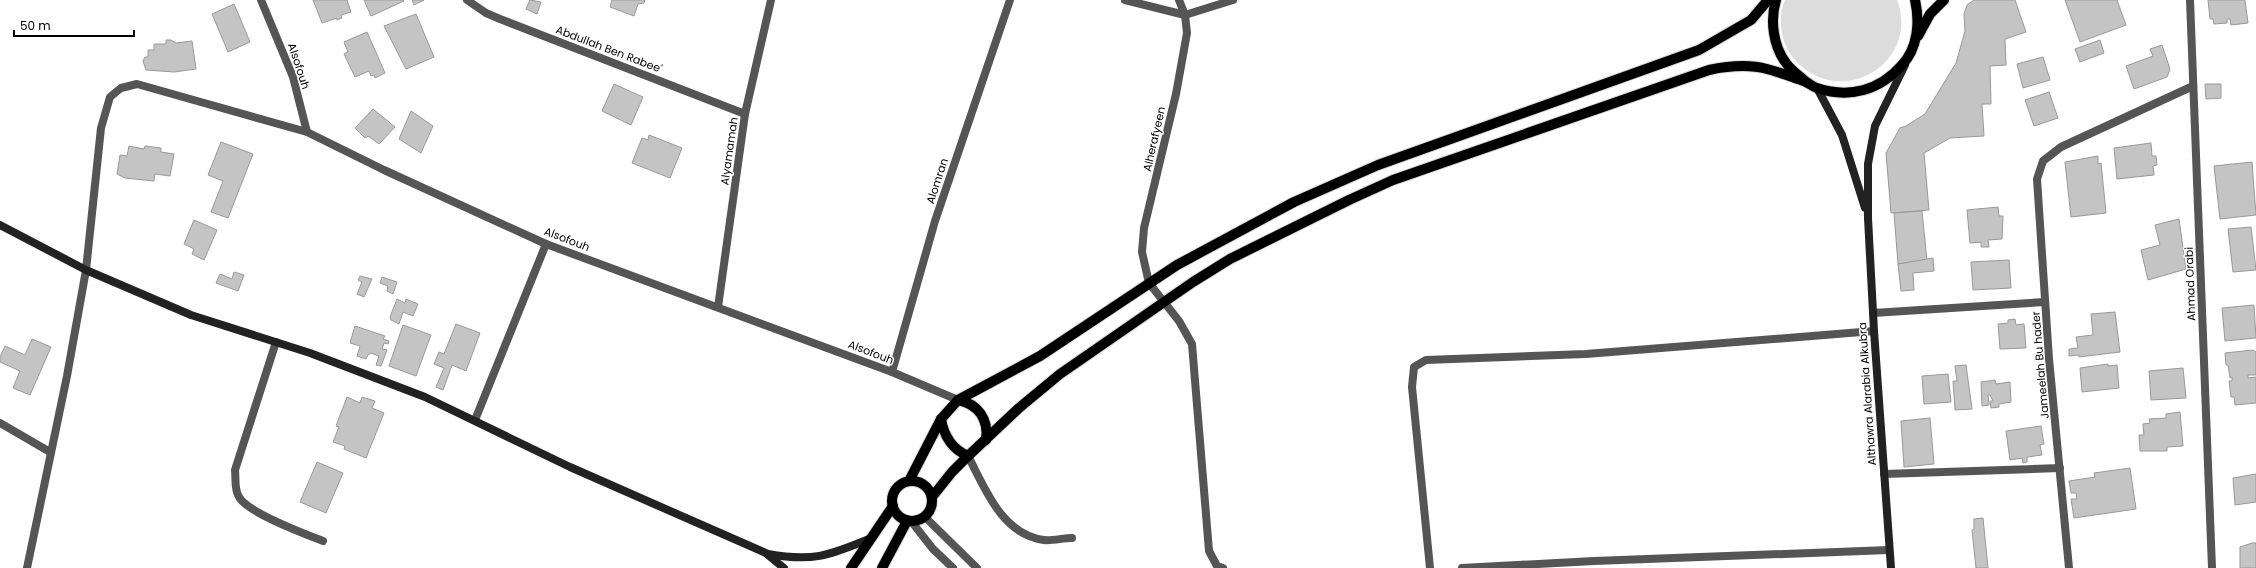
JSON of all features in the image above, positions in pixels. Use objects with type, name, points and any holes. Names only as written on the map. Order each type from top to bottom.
[{"type":"main road","points":[[909,481],[941,419],[958,400],[1040,356],[1149,283],[1252,224],[1294,202],[1428,146],[1699,50],[1751,20],[1768,0]]},
{"type":"main road","points":[[1776,0],[1773,10],[1774,38],[1786,63],[1805,82]]},
{"type":"main road","points":[[1915,0],[1918,14],[1916,38]]},
{"type":"main road","points":[[932,497],[952,472],[968,456],[1060,374],[1164,302],[1230,259],[1361,194],[1393,180],[1639,93],[1726,66],[1748,66],[1766,69],[1805,82],[1817,88],[1847,93],[1869,90],[1891,78],[1907,60],[1916,38],[1930,14],[1944,0]]},
{"type":"main road","points":[[958,400],[971,404],[981,413],[986,426],[986,440]]},
{"type":"main road","points":[[941,419],[947,439],[956,449],[968,456]]},
{"type":"main road","points":[[851,568],[869,539],[893,506],[894,492],[903,483],[918,481],[926,486],[932,497],[932,506],[925,517],[909,521],[898,515],[893,506]]},
{"type":"main road","points":[[882,568],[909,521]]},
{"type":"street","name":"Alsofouh","points":[[261,0],[293,77],[307,132],[384,170],[546,244],[892,372],[958,400]]},
{"type":"street","name":"Abdullah Ben Rabee'","points":[[467,0],[486,13],[500,19],[745,114]]},
{"type":"street","name":"Alyamamah","points":[[718,307],[745,114],[771,0]]},
{"type":"street","name":"Alomran","points":[[892,372],[937,214],[1010,0]]},
{"type":"street","points":[[1125,0],[1185,15],[1233,0]]},
{"type":"street","name":"Alherafyeen","points":[[1149,283],[1143,262],[1142,239],[1187,33],[1185,15],[1179,0]]},
{"type":"street","name":"Ahmad Orabi","points":[[2190,0],[2212,568]]},
{"type":"street","name":"Althawra Alarabia Alkubra","points":[[1891,568],[1874,331],[1868,218],[1868,164],[1871,140],[1882,110],[1907,60]]},
{"type":"street","points":[[27,568],[67,376],[86,270],[101,128],[110,97],[121,88],[137,84],[307,132]]},
{"type":"street","name":"Jameelah Bu hader","points":[[2069,568],[2037,179],[2043,161],[2062,147],[2193,86]]},
{"type":"street","name":"Althawra Alarabia Alkubra","points":[[1817,88],[1842,135],[1868,218]]},
{"type":"street","points":[[0,225],[86,270],[191,315],[373,375],[475,420],[570,467],[768,554],[794,559],[820,558],[869,539]]},
{"type":"street","points":[[475,420],[546,244]]},
{"type":"street","points":[[1149,283],[1188,333],[1192,344],[1209,551],[1217,566],[1223,568]]},
{"type":"street","points":[[1873,313],[2046,302]]},
{"type":"street","points":[[1430,568],[1412,387],[1414,366],[1426,360],[1586,354],[1874,331]]},
{"type":"street","points":[[276,342],[235,470],[236,491],[240,499],[248,506],[286,527],[324,541]]},
{"type":"street","points":[[0,423],[50,452]]},
{"type":"street","points":[[968,456],[997,510],[1020,533],[1044,540],[1072,538]]},
{"type":"street","points":[[1884,474],[2060,468]]},
{"type":"street","points":[[925,517],[977,568]]},
{"type":"street","points":[[909,521],[953,568]]},
{"type":"street","points":[[1462,568],[1594,561],[1889,550]]},
{"type":"street","points":[[768,554],[784,568]]},
{"type":"shaded area","points":[[1785,0],[1897,0],[1901,20],[1899,39],[1891,56],[1878,69],[1862,78],[1844,81],[1825,79],[1802,67],[1788,50],[1784,41],[1781,26],[1781,15]]},
{"type":"building","points":[[313,0],[347,0],[351,12],[341,15],[342,18],[337,20],[337,18],[322,23]]},
{"type":"building","points":[[364,0],[403,0],[404,1],[371,16]]},
{"type":"building","points":[[412,0],[424,0],[414,5]]},
{"type":"building","points":[[530,0],[541,2],[537,14],[526,9]]},
{"type":"building","points":[[612,0],[645,0],[644,3],[638,4],[634,16],[610,7]]},
{"type":"building","points":[[1974,0],[2015,0],[2026,32],[2005,39],[2006,65],[1990,66],[1991,104],[1982,104],[1984,136],[1950,138],[1924,153],[1929,210],[1891,213],[1886,153],[1900,128],[1925,114],[1956,63],[1965,31],[1964,14],[1967,5]]},
{"type":"building","points":[[2065,0],[2117,0],[2126,25],[2080,42]]},
{"type":"building","points":[[2208,0],[2245,0],[2248,23],[2231,25],[2230,19],[2227,19],[2227,23],[2214,24],[2213,19],[2210,19]]},
{"type":"building","points":[[234,4],[250,42],[228,52],[212,14]]},
{"type":"building","points":[[416,14],[434,57],[406,69],[384,26]]},
{"type":"building","points":[[367,32],[385,73],[375,78],[374,75],[371,76],[369,71],[355,77],[344,54],[348,52],[344,42]]},
{"type":"building","points":[[166,40],[171,40],[176,43],[192,41],[196,69],[174,72],[146,70],[143,61],[145,57],[148,57],[148,50],[154,50],[154,44],[166,44]]},
{"type":"building","points":[[2100,40],[2104,53],[2080,62],[2075,49]]},
{"type":"building","points":[[2162,45],[2170,69],[2167,77],[2134,89],[2126,66],[2153,56],[2150,49]]},
{"type":"building","points":[[2043,57],[2050,80],[2023,88],[2017,64]]},
{"type":"building","points":[[614,84],[643,97],[631,125],[602,111]]},
{"type":"building","points":[[2205,84],[2221,84],[2221,98],[2206,99]]},
{"type":"building","points":[[2049,92],[2058,118],[2034,126],[2025,100]]},
{"type":"building","points":[[373,109],[395,127],[379,144],[368,136],[365,138],[355,128]]},
{"type":"building","points":[[411,111],[433,126],[421,153],[399,139]]},
{"type":"building","points":[[649,135],[682,148],[670,178],[632,163],[642,138],[648,140]]},
{"type":"building","points":[[221,142],[253,154],[228,218],[211,212],[223,181],[208,175]]},
{"type":"building","points":[[2151,143],[2152,156],[2156,156],[2157,165],[2153,166],[2154,175],[2117,179],[2114,148]]},
{"type":"building","points":[[129,146],[144,149],[145,146],[161,148],[161,152],[174,154],[170,176],[155,174],[154,181],[125,178],[117,174],[120,155],[127,156]]},
{"type":"building","points":[[2098,156],[2098,164],[2101,163],[2106,213],[2071,217],[2065,162]]},
{"type":"building","points":[[2252,162],[2256,215],[2220,219],[2214,166]]},
{"type":"building","points":[[1998,207],[1999,216],[2003,216],[2002,239],[1988,240],[1989,247],[1981,247],[1981,242],[1970,243],[1967,210]]},
{"type":"building","points":[[1922,211],[1927,261],[1898,264],[1894,213]]},
{"type":"building","points":[[2179,219],[2186,269],[2148,280],[2141,250],[2160,245],[2155,225]]},
{"type":"building","points":[[194,220],[217,230],[204,260],[192,254],[194,249],[184,244]]},
{"type":"building","points":[[2251,227],[2256,270],[2233,272],[2228,229]]},
{"type":"building","points":[[1933,258],[1934,271],[1913,273],[1914,290],[1901,291],[1898,264]]},
{"type":"building","points":[[2009,260],[2011,288],[1973,290],[1971,262]]},
{"type":"building","points":[[234,272],[244,275],[238,291],[216,283],[220,274],[232,279]]},
{"type":"building","points":[[360,276],[372,279],[364,297],[357,294],[362,282],[358,280]]},
{"type":"building","points":[[382,277],[397,282],[393,294],[387,291],[388,286],[380,283]]},
{"type":"building","points":[[397,299],[405,303],[406,299],[418,304],[413,316],[403,312],[399,324],[391,320],[390,317]]},
{"type":"building","points":[[2254,305],[2256,338],[2225,341],[2222,308]]},
{"type":"building","points":[[2115,312],[2120,352],[2079,357],[2079,355],[2069,356],[2069,349],[2078,348],[2076,337],[2093,335],[2091,314]]},
{"type":"building","points":[[2015,319],[2016,325],[2024,324],[2026,348],[2000,349],[1998,324],[2008,323],[2008,320]]},
{"type":"building","points":[[456,324],[480,333],[466,371],[452,365],[443,390],[436,387],[444,368],[434,364],[439,352],[444,354]]},
{"type":"building","points":[[403,325],[431,335],[416,376],[389,366]]},
{"type":"building","points":[[355,326],[385,336],[383,339],[389,341],[388,344],[384,343],[382,349],[387,350],[381,366],[376,365],[379,356],[371,353],[366,359],[357,356],[360,346],[350,343]]},
{"type":"building","points":[[32,339],[51,347],[30,395],[13,388],[20,371],[0,362],[0,357],[5,346],[25,355]]},
{"type":"building","points":[[2253,350],[2256,352],[2256,375],[2248,375],[2248,378],[2256,377],[2256,403],[2235,405],[2234,397],[2231,397],[2229,381],[2232,381],[2232,377],[2230,378],[2228,365],[2226,365],[2225,353]]},
{"type":"building","points":[[2108,364],[2108,366],[2117,365],[2119,388],[2082,392],[2080,368]]},
{"type":"building","points":[[1966,365],[1972,409],[1955,410],[1953,381],[1957,381],[1955,366]]},
{"type":"building","points":[[2183,368],[2186,398],[2151,400],[2149,371]]},
{"type":"building","points":[[1948,374],[1951,402],[1924,404],[1922,376]]},
{"type":"building","points":[[1995,380],[1996,384],[2010,382],[2011,402],[1999,404],[1999,407],[1991,408],[1990,401],[1993,401],[1990,395],[1988,395],[1989,405],[1982,406],[1981,382]]},
{"type":"building","points":[[347,397],[360,403],[362,397],[375,401],[372,408],[384,413],[366,458],[344,449],[345,446],[333,442],[339,427],[336,426]]},
{"type":"building","points":[[2180,412],[2183,446],[2167,447],[2167,451],[2140,451],[2139,435],[2144,435],[2143,424],[2150,423],[2149,419],[2166,418],[2166,414]]},
{"type":"building","points":[[1930,418],[1934,464],[1904,467],[1901,421]]},
{"type":"building","points":[[2041,426],[2044,444],[2040,445],[2042,455],[2027,457],[2027,462],[2023,463],[2022,458],[2010,460],[2006,431]]},
{"type":"building","points":[[317,462],[343,473],[326,513],[300,502]]},
{"type":"building","points":[[2130,468],[2136,509],[2074,518],[2071,499],[2077,499],[2076,493],[2071,493],[2069,481],[2095,477],[2094,473]]},
{"type":"building","points":[[2256,474],[2256,502],[2235,505],[2233,478]]},
{"type":"building","points":[[1983,518],[1988,568],[1976,568],[1972,530],[1974,529],[1974,519]]},
{"type":"building","points":[[2256,543],[2256,568],[2240,568],[2240,547]]}]
